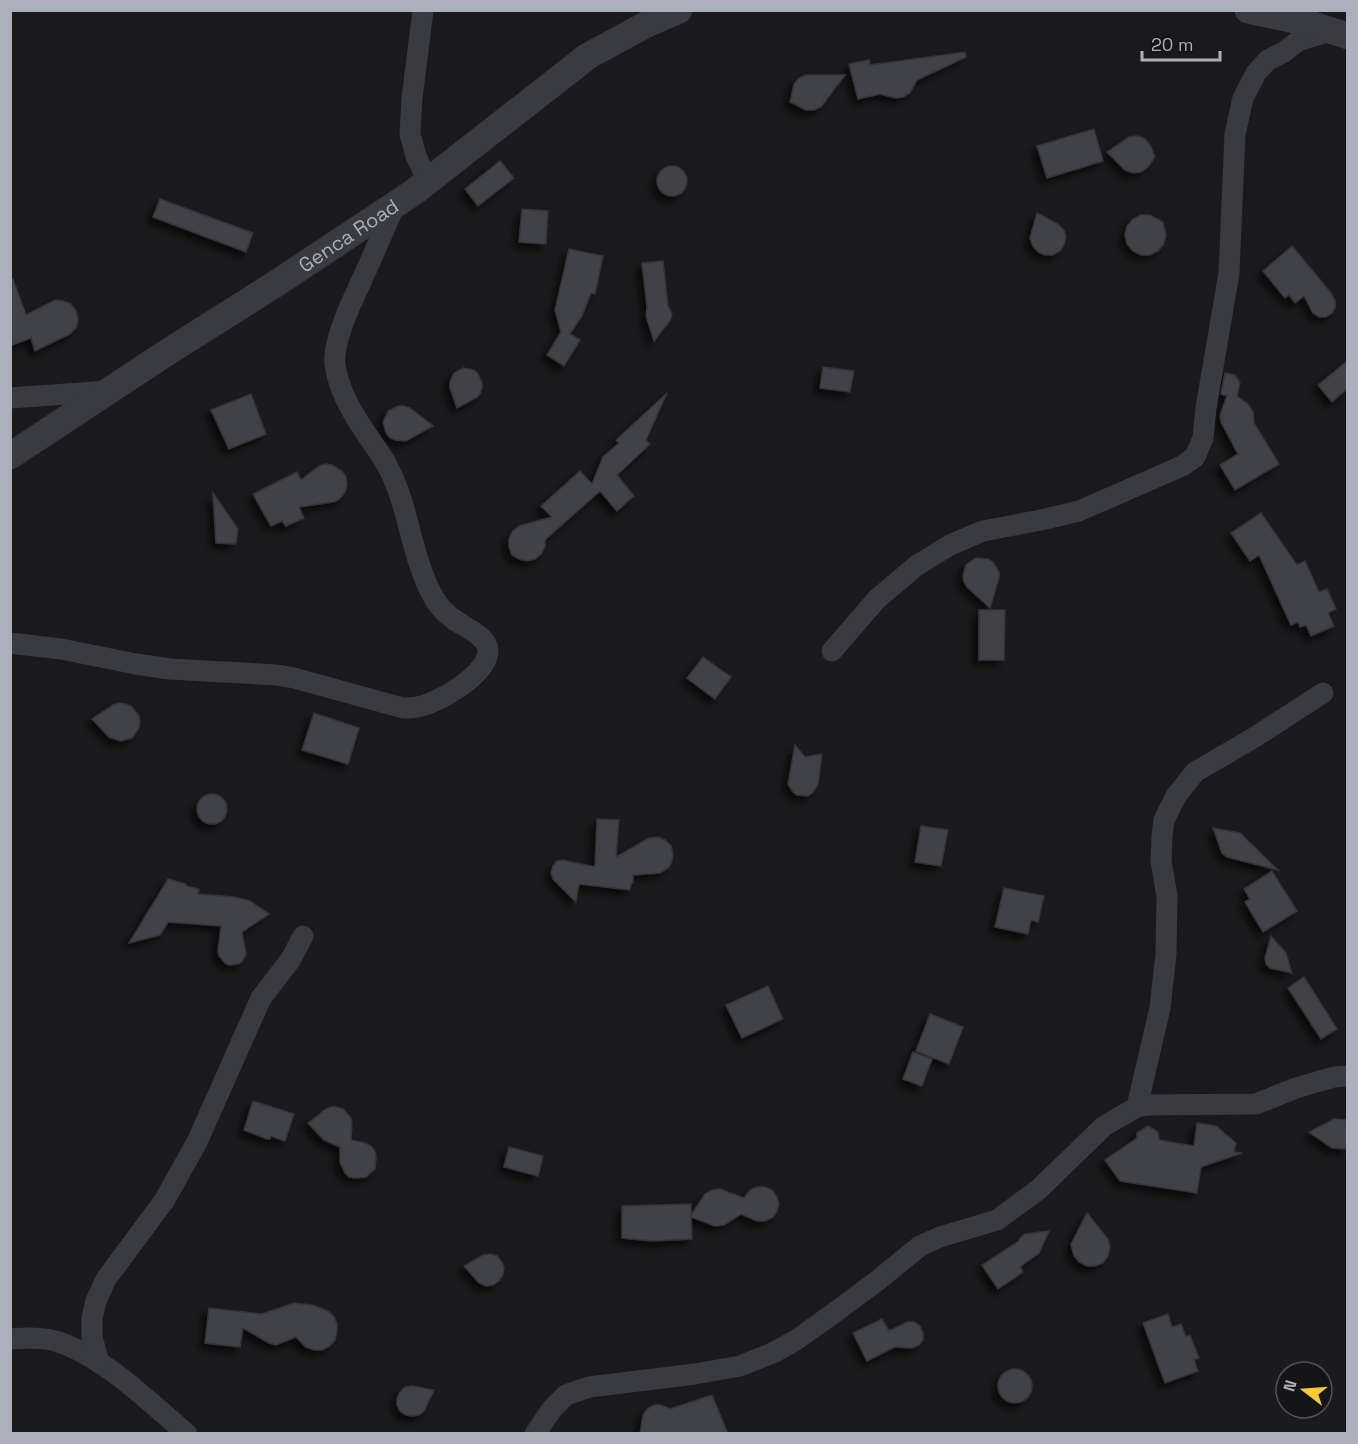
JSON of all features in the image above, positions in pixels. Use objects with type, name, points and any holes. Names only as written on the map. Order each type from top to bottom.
[{"type":"street","points":[[423,10],[410,134],[416,156],[428,180]]},
{"type":"street","name":"Genca Road","points":[[10,456],[396,204],[588,56],[649,23],[679,10]]},
{"type":"street","points":[[1248,10],[1328,26]]},
{"type":"street","points":[[832,651],[877,598],[916,566],[950,544],[983,531],[1079,511],[1195,457],[1203,438],[1229,273],[1235,134],[1243,98],[1256,72],[1269,60],[1298,41],[1328,26]]},
{"type":"street","points":[[10,643],[61,649],[170,669],[277,675],[403,708],[417,708],[435,702],[465,684],[479,671],[488,654],[488,648],[484,640],[451,618],[434,598],[418,564],[397,488],[389,468],[358,422],[338,379],[334,362],[345,318],[396,204]]},
{"type":"street","points":[[10,398],[110,391]]},
{"type":"street","points":[[1137,1107],[1160,1008],[1166,954],[1167,896],[1161,861],[1164,820],[1176,796],[1196,772],[1323,693]]},
{"type":"street","points":[[99,1363],[92,1337],[92,1318],[96,1300],[106,1279],[164,1201],[197,1142],[261,998],[291,959],[303,936]]},
{"type":"street","points":[[535,1434],[552,1408],[566,1395],[589,1387],[740,1366],[773,1353],[843,1307],[921,1246],[940,1237],[997,1220],[1038,1190],[1104,1126],[1137,1107],[1256,1104],[1296,1088],[1334,1077],[1347,1077]]},
{"type":"street","points":[[10,1339],[55,1340],[84,1353],[116,1374],[187,1434]]},
{"type":"building","points":[[965,52],[966,57],[917,80],[910,93],[903,97],[895,98],[880,94],[858,99],[849,64],[869,60],[870,65]]},
{"type":"building","points":[[806,75],[845,75],[821,107],[806,110],[790,102],[794,84]]},
{"type":"building","points":[[1094,129],[1103,161],[1047,178],[1037,146]]},
{"type":"building","points":[[1137,136],[1145,139],[1155,157],[1148,167],[1141,172],[1133,173],[1125,170],[1107,152],[1129,137]]},
{"type":"building","points":[[500,161],[514,178],[478,206],[465,189]]},
{"type":"building","points":[[672,166],[683,170],[687,181],[683,192],[672,196],[661,192],[657,181],[661,170]]},
{"type":"building","points":[[160,199],[253,233],[246,252],[153,217]]},
{"type":"building","points":[[522,209],[548,211],[546,244],[519,242]]},
{"type":"building","points":[[1037,213],[1058,224],[1064,230],[1066,237],[1064,245],[1053,255],[1038,252],[1033,246],[1030,238]]},
{"type":"building","points":[[1141,215],[1150,215],[1163,222],[1166,235],[1164,244],[1150,255],[1141,255],[1127,244],[1125,235],[1127,226]]},
{"type":"building","points":[[1292,246],[1335,301],[1335,308],[1326,317],[1319,317],[1313,313],[1304,296],[1295,303],[1289,295],[1285,298],[1263,271]]},
{"type":"building","points":[[569,249],[603,256],[595,294],[591,293],[582,316],[570,334],[580,340],[564,366],[547,355],[561,332],[555,310]]},
{"type":"building","points":[[663,261],[668,306],[672,314],[670,321],[654,341],[646,316],[642,263]]},
{"type":"building","points":[[13,279],[26,315],[55,300],[63,301],[71,304],[76,311],[78,320],[76,328],[70,334],[35,351],[31,338],[10,346],[10,280]]},
{"type":"building","points":[[1347,361],[1347,389],[1332,402],[1318,385]]},
{"type":"building","points":[[823,367],[854,371],[850,392],[820,388]]},
{"type":"building","points":[[463,368],[474,370],[478,374],[482,388],[476,398],[457,408],[450,382],[454,373]]},
{"type":"building","points":[[1225,373],[1235,375],[1240,383],[1237,396],[1249,405],[1253,412],[1254,423],[1279,464],[1235,490],[1220,465],[1238,454],[1221,422],[1220,415],[1227,396],[1221,394]]},
{"type":"building","points":[[667,393],[646,440],[650,444],[617,475],[634,496],[617,511],[600,491],[545,540],[545,547],[535,559],[527,561],[512,555],[509,539],[512,532],[519,526],[552,517],[541,506],[580,471],[592,484],[603,457],[619,443],[616,440]]},
{"type":"building","points":[[251,394],[266,434],[229,449],[211,410]]},
{"type":"building","points":[[398,406],[410,408],[433,426],[406,441],[390,438],[383,422],[388,411]]},
{"type":"building","points":[[325,464],[342,471],[346,477],[346,490],[343,495],[333,502],[299,507],[304,518],[286,526],[282,521],[271,526],[253,494],[297,472],[301,480]]},
{"type":"building","points":[[213,493],[238,529],[236,544],[216,543]]},
{"type":"building","points":[[1261,513],[1297,565],[1305,561],[1319,592],[1327,589],[1336,609],[1328,613],[1334,626],[1311,636],[1306,625],[1300,627],[1298,622],[1291,625],[1259,555],[1250,561],[1231,533]]},
{"type":"building","points":[[976,558],[993,562],[999,572],[990,608],[964,582],[966,565]]},
{"type":"building","points":[[979,610],[1005,610],[1004,660],[979,660]]},
{"type":"building","points":[[703,657],[731,677],[715,699],[687,678]]},
{"type":"building","points":[[119,703],[131,706],[139,716],[140,722],[132,738],[120,741],[109,737],[92,719]]},
{"type":"building","points":[[314,713],[359,728],[348,764],[302,750]]},
{"type":"building","points":[[795,745],[805,757],[822,754],[818,785],[808,796],[797,795],[788,784]]},
{"type":"building","points":[[212,794],[223,798],[227,809],[223,820],[212,824],[201,820],[197,809],[201,798]]},
{"type":"building","points":[[597,819],[619,820],[616,857],[649,838],[658,837],[671,846],[672,862],[660,873],[633,875],[630,890],[579,884],[576,902],[553,879],[551,873],[557,861],[563,860],[595,867]]},
{"type":"building","points":[[921,826],[948,830],[941,866],[915,862]]},
{"type":"building","points":[[1213,828],[1240,833],[1278,870],[1227,857],[1222,853]]},
{"type":"building","points":[[1272,871],[1297,911],[1263,932],[1245,902],[1250,899],[1244,889]]},
{"type":"building","points":[[168,879],[199,889],[198,894],[234,897],[250,901],[269,914],[242,932],[246,954],[242,962],[229,965],[219,956],[221,926],[168,922],[160,935],[129,943]]},
{"type":"building","points":[[1004,888],[1044,896],[1038,922],[1031,920],[1028,934],[995,927]]},
{"type":"building","points":[[1271,936],[1286,953],[1292,973],[1270,968],[1266,964],[1265,958]]},
{"type":"building","points":[[1304,977],[1337,1029],[1321,1039],[1288,988]]},
{"type":"building","points":[[768,986],[783,1019],[742,1038],[726,1005]]},
{"type":"building","points":[[930,1014],[963,1027],[949,1064],[916,1051]]},
{"type":"building","points":[[913,1052],[932,1059],[922,1086],[903,1079]]},
{"type":"building","points":[[253,1101],[294,1114],[285,1141],[271,1136],[267,1139],[244,1130]]},
{"type":"building","points":[[331,1107],[343,1109],[351,1118],[351,1140],[365,1143],[375,1151],[375,1169],[366,1177],[349,1177],[340,1162],[340,1147],[324,1140],[308,1123]]},
{"type":"building","points":[[1334,1119],[1347,1120],[1347,1149],[1332,1148],[1309,1132]]},
{"type":"building","points":[[1197,1123],[1216,1126],[1236,1143],[1234,1152],[1242,1153],[1201,1167],[1197,1193],[1120,1181],[1105,1160],[1137,1138],[1137,1133],[1148,1126],[1158,1132],[1159,1140],[1194,1146]]},
{"type":"building","points":[[509,1147],[543,1156],[538,1176],[504,1167]]},
{"type":"building","points":[[758,1187],[772,1190],[779,1204],[777,1212],[765,1221],[757,1221],[741,1214],[724,1225],[715,1226],[691,1217],[692,1239],[652,1241],[622,1238],[622,1206],[691,1204],[691,1215],[705,1194],[712,1190],[720,1189],[744,1198],[750,1190]]},
{"type":"building","points":[[1087,1213],[1108,1239],[1110,1247],[1103,1263],[1095,1266],[1087,1266],[1079,1262],[1074,1256],[1071,1244]]},
{"type":"building","points":[[1049,1231],[1039,1253],[1020,1267],[1023,1272],[998,1289],[982,1265],[1019,1241],[1025,1234]]},
{"type":"building","points":[[483,1255],[497,1256],[504,1268],[499,1281],[486,1286],[479,1283],[464,1266]]},
{"type":"building","points":[[294,1303],[312,1305],[328,1311],[334,1317],[337,1332],[330,1346],[322,1350],[314,1350],[306,1347],[296,1337],[276,1345],[243,1328],[240,1347],[205,1343],[209,1308],[262,1314]]},
{"type":"building","points":[[1168,1314],[1172,1327],[1181,1324],[1186,1337],[1190,1335],[1199,1358],[1194,1360],[1198,1371],[1165,1383],[1143,1323]]},
{"type":"building","points":[[882,1319],[889,1331],[907,1322],[914,1322],[920,1326],[923,1340],[912,1348],[895,1347],[867,1361],[853,1333]]},
{"type":"building","points":[[1015,1369],[1027,1374],[1032,1386],[1027,1398],[1015,1403],[1003,1398],[998,1386],[1003,1374]]},
{"type":"building","points":[[405,1387],[434,1390],[424,1411],[413,1416],[400,1411],[397,1405],[400,1392]]},
{"type":"building","points":[[712,1395],[728,1434],[640,1434],[643,1415],[654,1405],[670,1409]]}]
